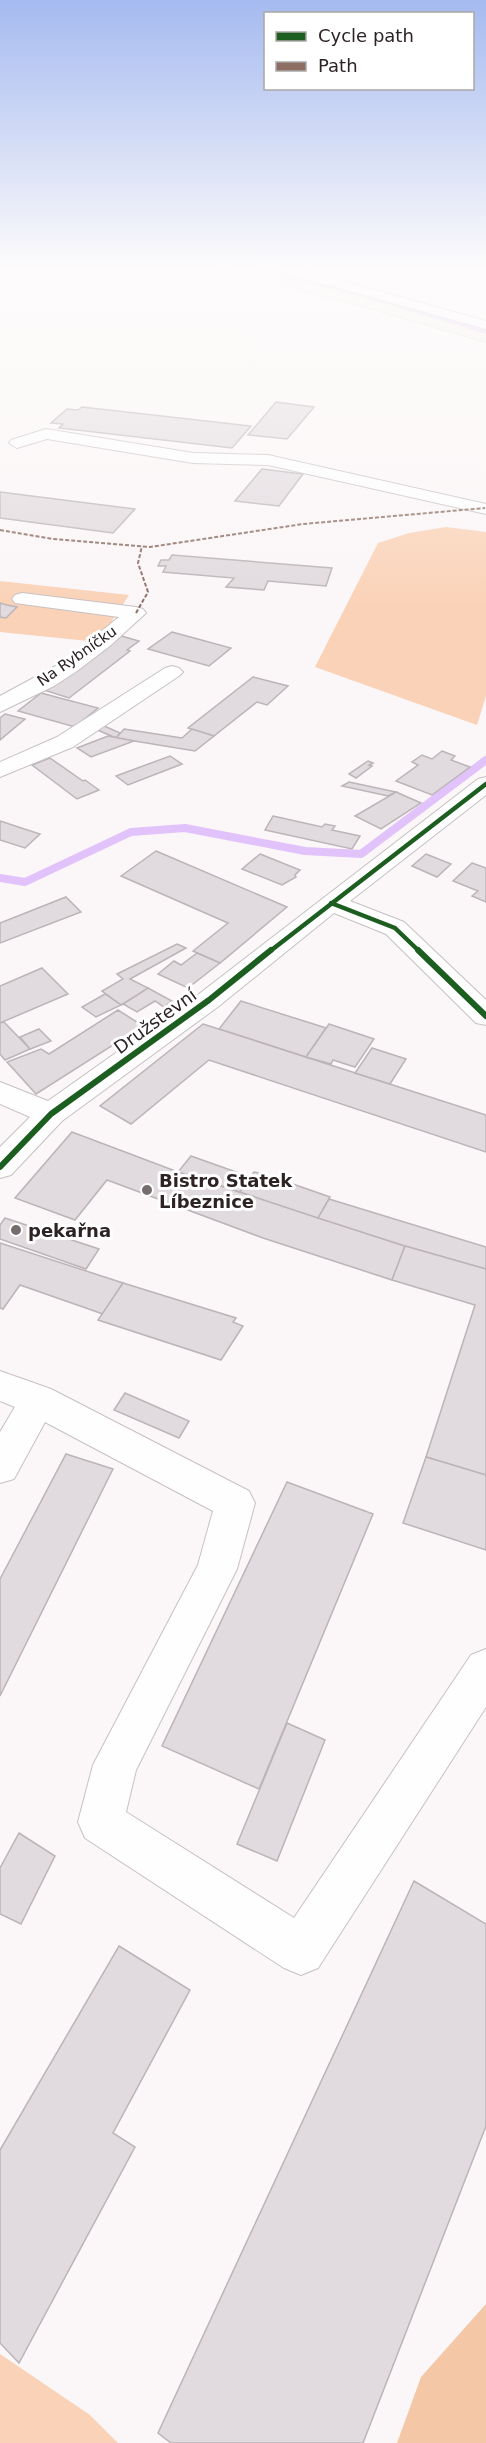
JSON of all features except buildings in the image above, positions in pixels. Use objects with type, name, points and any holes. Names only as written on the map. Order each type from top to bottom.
[{"type":"street","points":[[17,443],[46,434],[193,458],[268,460],[486,508]]},
{"type":"street","name":"Na Rybníčku","points":[[0,705],[54,675],[96,647],[136,613],[22,599]]},
{"type":"street","points":[[0,770],[65,742],[172,672]]},
{"type":"street","name":"Družstevní","points":[[0,1167],[51,1114],[209,1000],[486,784]]},
{"type":"street","points":[[331,903],[395,928],[486,1016]]},
{"type":"street","points":[[0,1092],[51,1114]]},
{"type":"street","points":[[0,1467],[19,1393],[236,1503],[217,1569],[115,1765],[101,1822],[301,1951],[486,1669]]},
{"type":"shaded area","points":[[446,527],[486,532],[486,696],[477,725],[315,667],[378,543],[409,533]]},
{"type":"shaded area","points":[[0,581],[129,595],[98,642],[0,632]]},
{"type":"shaded area","points":[[486,2304],[486,2443],[397,2443],[421,2377]]},
{"type":"shaded area","points":[[0,2354],[90,2415],[118,2443],[0,2443]]},
{"type":"waterway","points":[[0,878],[25,882],[131,832],[185,828],[305,851],[361,854],[486,760]]},
{"type":"marked path","points":[[0,530],[53,539],[150,547],[303,524],[485,508]]},
{"type":"marked path","points":[[136,613],[148,592],[140,575],[138,563],[142,546]]},
{"type":"cycle path","points":[[0,1167],[51,1114],[209,1000],[486,784]]},
{"type":"cycle path","points":[[331,903],[395,928],[486,1016]]},
{"type":"place","name":"Bistro Statek Líbeznice","points":[[147,1190]]},
{"type":"place","name":"pekařna","points":[[16,1230]]}]
